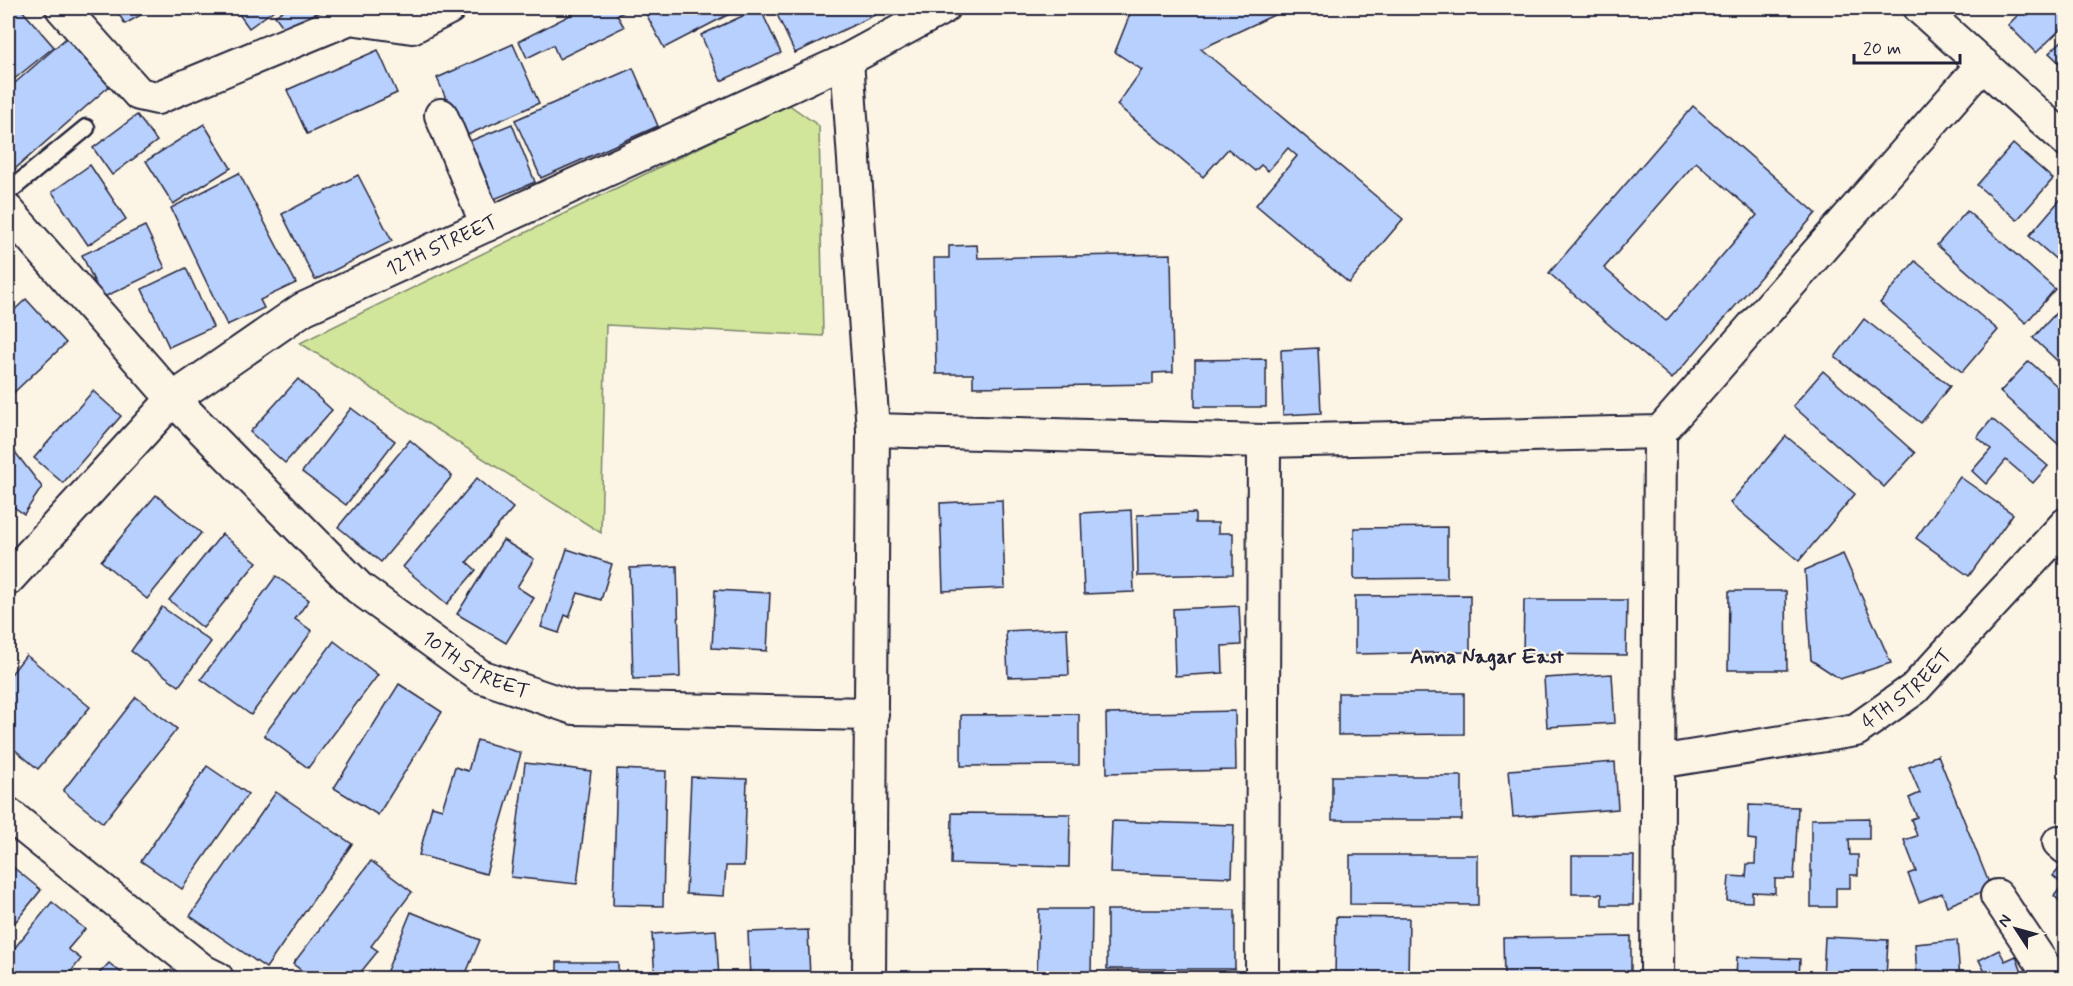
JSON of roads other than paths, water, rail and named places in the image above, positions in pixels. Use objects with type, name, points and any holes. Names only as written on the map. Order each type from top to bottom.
[{"type":"street","points":[[62,8],[139,94],[157,98],[346,13],[412,27],[449,8]]},
{"type":"street","name":"12TH STREET","points":[[8,579],[173,399],[303,309],[847,60],[943,8]]},
{"type":"street","points":[[1920,8],[2066,140]]},
{"type":"street","points":[[847,60],[873,430],[869,978]]},
{"type":"street","points":[[1657,978],[1660,432],[1983,64]]},
{"type":"street","points":[[441,115],[488,225]]},
{"type":"street","name":"10TH STREET","points":[[8,211],[173,399],[359,588],[480,676],[574,708],[872,714]]},
{"type":"street","points":[[873,430],[1264,441],[1660,432]]},
{"type":"street","points":[[1262,978],[1264,441]]},
{"type":"street","name":"4TH STREET","points":[[1659,762],[1856,730],[1914,689],[2066,524]]},
{"type":"street","points":[[8,814],[203,971],[217,978]]},
{"type":"street","points":[[1996,896],[2052,978]]},
{"type":"lane","points":[[8,192],[86,128]]},
{"type":"district","name":"Anna Nagar East","points":[[1487,657]]}]
